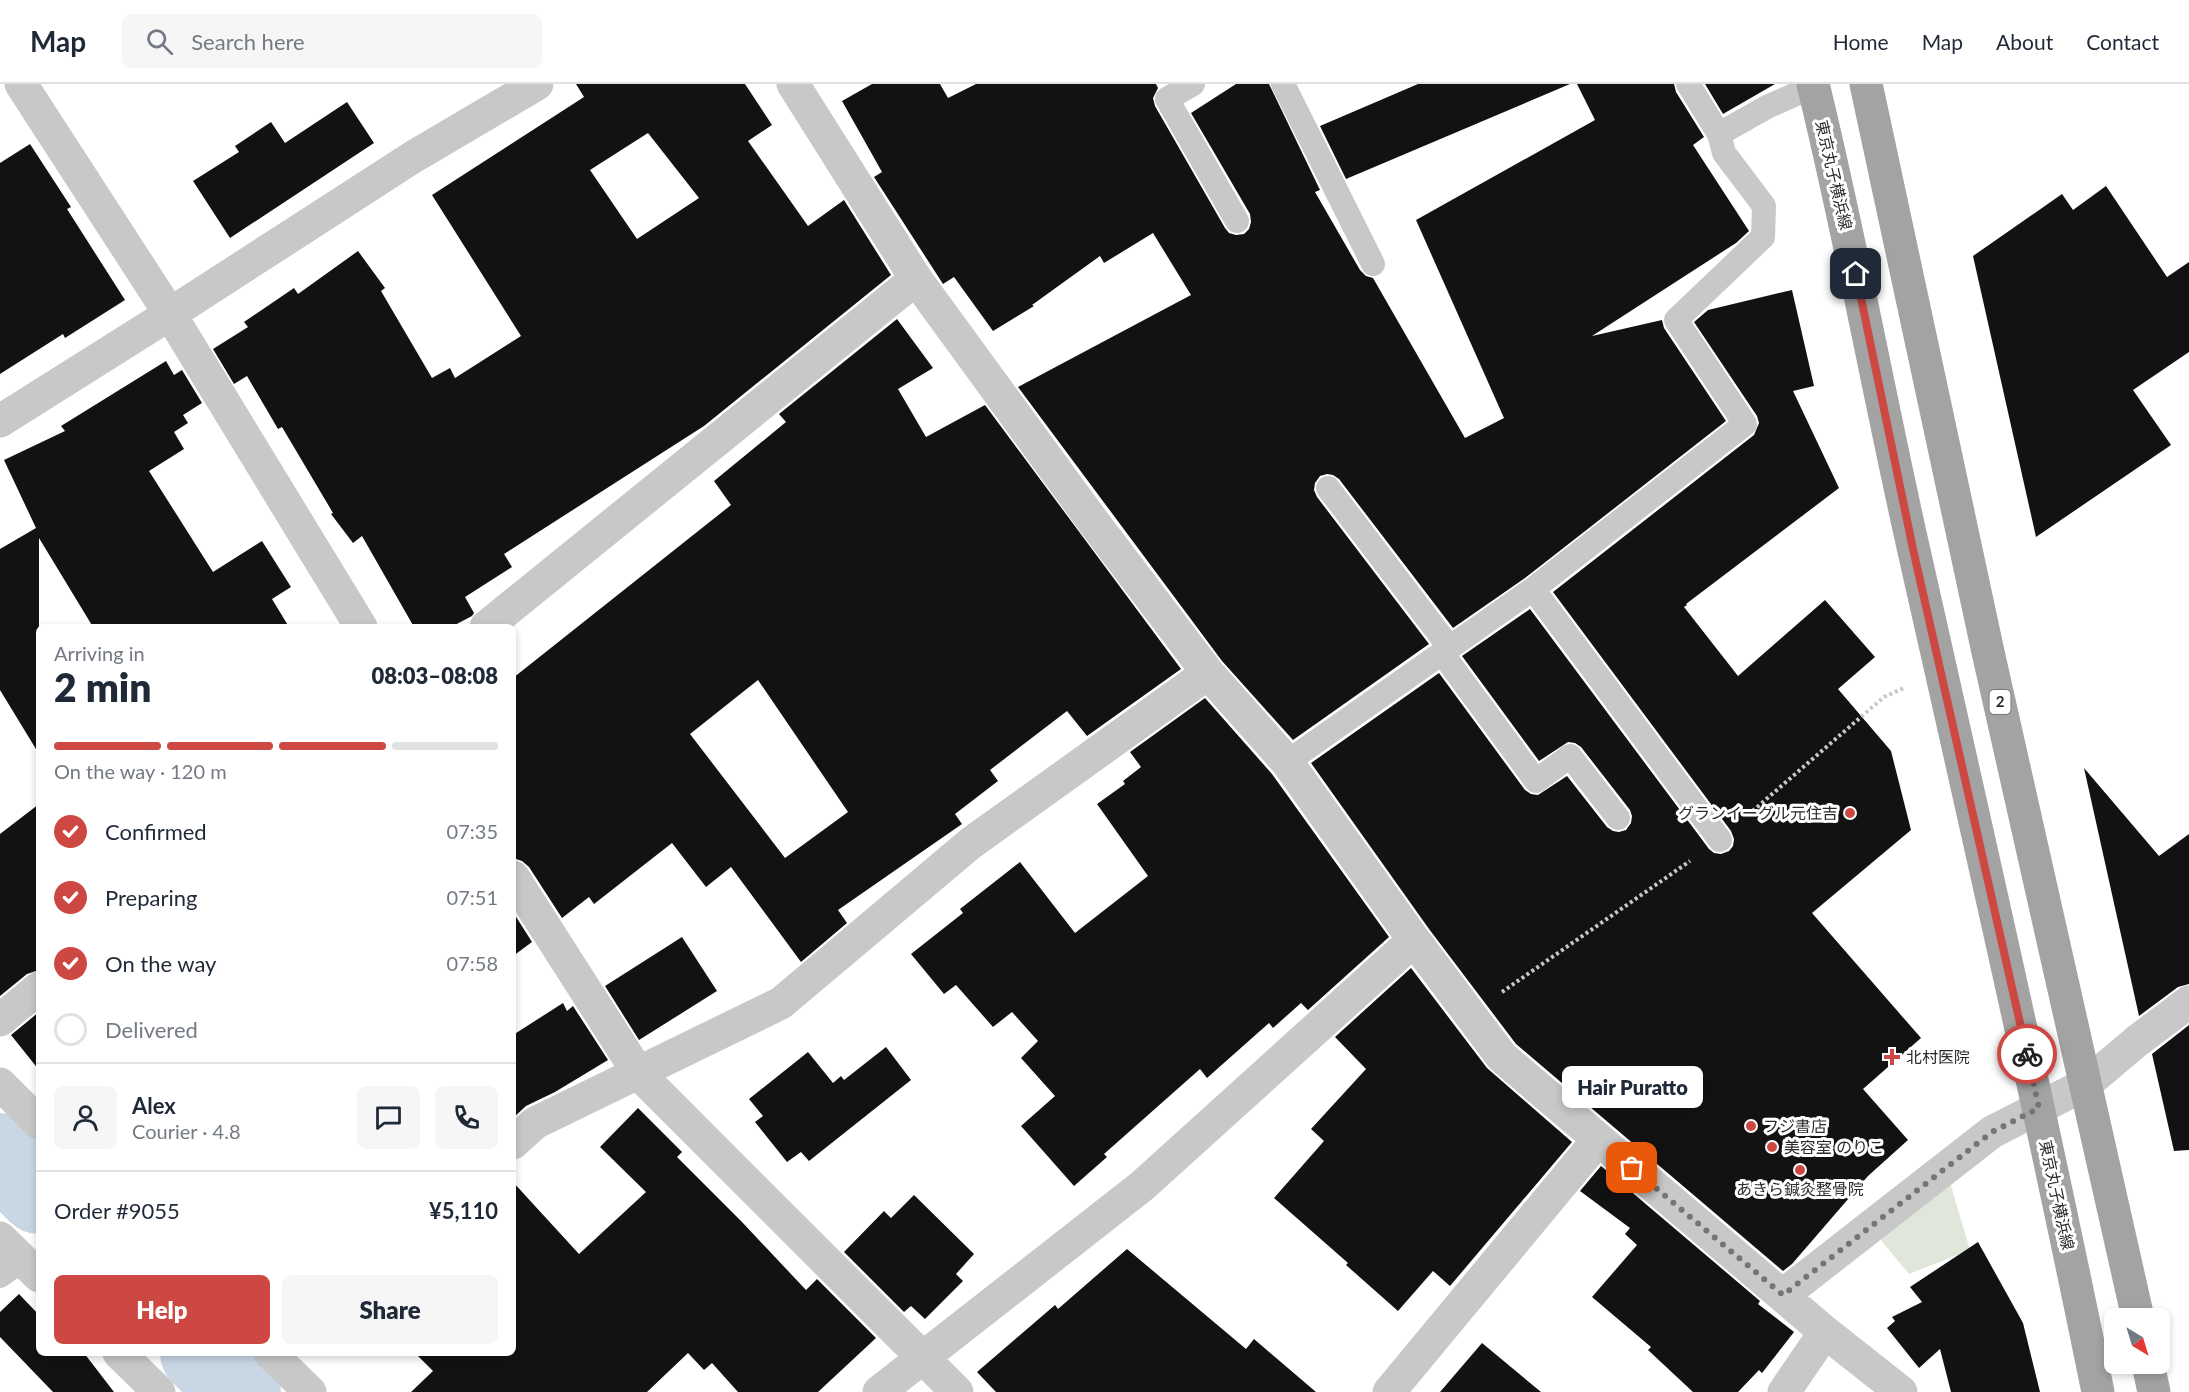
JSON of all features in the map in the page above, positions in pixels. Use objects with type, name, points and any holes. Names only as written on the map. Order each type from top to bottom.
[{"type":"main road","name":"2","points":[[1866,84],[1988,652],[2136,1308]]},
{"type":"main road","name":"東京丸子横浜線","points":[[1814,85],[1838,187],[1913,549],[2039,1108],[2098,1392]]},
{"type":"main road","points":[[2150,1374],[2154,1392]]},
{"type":"street","points":[[21,84],[170,314],[359,624]]},
{"type":"street","points":[[0,421],[413,157],[537,84]]},
{"type":"street","points":[[793,84],[916,279],[1092,520],[1208,673],[1287,762],[1414,940],[1502,1057],[1825,1332],[1901,1392]]},
{"type":"street","points":[[490,624],[916,279]]},
{"type":"street","points":[[516,1140],[535,1123],[781,1004],[971,843],[1208,673]]},
{"type":"street","points":[[516,882],[639,1074],[957,1392]]},
{"type":"street","points":[[879,1392],[1142,1186],[1414,940]]},
{"type":"street","points":[[0,1020],[36,990]]},
{"type":"street","points":[[1783,1295],[1992,1132],[2086,1084],[2137,1041],[2189,1002]]},
{"type":"street","points":[[0,1084],[36,1120]]},
{"type":"street","points":[[1389,1392],[1598,1140]]},
{"type":"street","points":[[1784,1392],[1825,1332]]},
{"type":"street","points":[[122,1356],[159,1392]]},
{"type":"street","points":[[277,1356],[310,1392]]},
{"type":"lane","points":[[1193,84],[1167,99],[1237,221]]},
{"type":"lane","points":[[1283,84],[1373,264]]},
{"type":"lane","points":[[1287,762],[1533,589],[1745,424],[1676,320],[1763,237],[1764,206],[1724,153],[1719,134],[1688,84]]},
{"type":"lane","points":[[1719,134],[1767,107],[1814,85]]},
{"type":"lane","points":[[1328,488],[1446,651],[1536,782],[1570,756],[1617,818]]},
{"type":"lane","points":[[1533,589],[1720,840]]},
{"type":"shaded area","points":[[1949,1179],[1970,1250],[1909,1274],[1875,1233]]},
{"type":"building","points":[[576,84],[745,84],[772,125],[748,141],[808,226],[844,200],[891,275],[704,426],[504,554],[512,567],[465,597],[474,613],[472,616],[457,624],[412,624],[362,536],[353,543],[331,514],[333,513],[282,427],[278,429],[247,376],[234,384],[213,349],[248,327],[244,322],[294,288],[298,294],[358,251],[385,288],[381,291],[432,378],[450,368],[455,378],[521,336],[432,195],[584,97]],"holes":[[[648,133],[699,198],[637,239],[590,170]]]},
{"type":"building","points":[[872,84],[940,84],[948,98],[976,84],[1156,84],[1158,88],[1153,98],[1155,106],[1225,228],[1229,233],[1236,235],[1244,234],[1249,229],[1250,214],[1191,113],[1236,84],[1269,84],[1320,190],[1315,192],[1360,270],[1366,276],[1373,278],[1465,438],[1504,418],[1416,220],[1595,120],[1577,84],[1674,84],[1676,92],[1704,137],[1693,145],[1749,231],[1736,243],[1592,336],[1662,320],[1664,328],[1726,421],[1525,578],[1453,628],[1339,479],[1327,474],[1320,476],[1315,483],[1314,490],[1317,497],[1429,644],[1293,740],[1222,661],[1018,387],[1191,295],[1153,233],[1104,263],[1100,256],[1032,305],[1034,306],[993,331],[954,277],[943,284],[874,177],[882,172],[842,101]]},
{"type":"building","points":[[1418,84],[1570,84],[1346,179],[1320,126]]},
{"type":"building","points":[[1705,84],[1775,84],[1723,114]]},
{"type":"building","points":[[347,102],[374,143],[230,238],[193,181],[239,152],[235,146],[271,122],[285,143]]},
{"type":"building","points":[[30,144],[71,207],[67,209],[125,300],[65,338],[63,334],[0,374],[0,163]]},
{"type":"building","points":[[2106,186],[2167,277],[2189,262],[2189,352],[2133,390],[2171,445],[2036,537],[1973,256],[2062,194],[2073,210]]},
{"type":"building","points":[[1792,290],[1814,386],[1793,391],[1839,488],[1684,607],[1738,676],[1825,600],[1875,657],[1838,689],[1891,751],[1911,830],[1812,913],[1921,1038],[1863,1089],[1908,1140],[1868,1176],[1792,1264],[1783,1271],[1516,1044],[1429,929],[1311,763],[1439,673],[1525,790],[1538,795],[1567,776],[1607,827],[1619,832],[1626,830],[1631,823],[1630,810],[1581,747],[1568,742],[1539,761],[1462,656],[1530,609],[1709,849],[1721,854],[1729,851],[1734,839],[1731,831],[1553,592],[1754,435],[1759,423],[1757,416],[1694,322],[1708,310]]},
{"type":"building","points":[[897,319],[933,368],[898,389],[926,437],[985,405],[1181,669],[1087,736],[1067,711],[990,770],[998,781],[955,814],[962,824],[838,910],[847,923],[801,962],[731,867],[706,887],[672,843],[594,904],[589,897],[562,918],[529,867],[516,859],[516,676],[731,505],[714,481],[786,422],[779,414]],"holes":[[[758,680],[848,812],[785,858],[690,734]]]},
{"type":"building","points":[[166,361],[174,375],[182,370],[202,403],[183,415],[188,423],[174,432],[184,449],[149,471],[213,572],[262,541],[291,587],[272,599],[287,624],[91,624],[39,538],[36,749],[0,690],[0,549],[36,528],[4,460],[65,431],[61,426]]},
{"type":"building","points":[[1205,698],[1272,774],[1389,937],[1308,1010],[1301,1003],[1273,1028],[1269,1023],[1207,1078],[1200,1069],[1104,1154],[1107,1157],[1074,1186],[1021,1126],[1055,1096],[1021,1058],[1038,1041],[1012,1012],[993,1027],[956,985],[944,994],[911,954],[963,913],[960,909],[1020,862],[1075,933],[1148,876],[1097,804],[1125,784],[1123,781],[1141,767],[1130,752]]},
{"type":"building","points":[[2084,768],[2159,856],[2189,834],[2189,984],[2178,987],[2139,1016]]},
{"type":"building","points":[[36,806],[36,971],[27,974],[0,996],[0,834]]},
{"type":"building","points":[[516,917],[532,942],[516,954]]},
{"type":"building","points":[[682,937],[717,991],[639,1040],[605,986]]},
{"type":"building","points":[[1411,968],[1487,1068],[1572,1142],[1450,1286],[1433,1271],[1398,1311],[1346,1265],[1348,1263],[1274,1198],[1324,1141],[1311,1129],[1366,1069],[1335,1037]]},
{"type":"building","points":[[563,1003],[567,1011],[573,1006],[608,1060],[555,1092],[526,1106],[516,1115],[516,1033]]},
{"type":"building","points":[[36,1014],[36,1066],[11,1035]]},
{"type":"building","points":[[2189,1025],[2189,1150],[2174,1151],[2152,1054]]},
{"type":"building","points":[[886,1047],[911,1080],[809,1161],[801,1152],[787,1162],[755,1122],[763,1116],[749,1099],[808,1052],[833,1083],[841,1076],[844,1080]]},
{"type":"building","points":[[638,1108],[682,1152],[677,1157],[806,1290],[817,1279],[876,1338],[818,1392],[738,1392],[712,1363],[704,1370],[688,1353],[647,1392],[411,1392],[433,1371],[418,1356],[516,1356],[516,1185],[579,1254],[646,1192],[600,1147]]},
{"type":"building","points":[[1601,1166],[1760,1301],[1758,1304],[1794,1332],[1762,1373],[1759,1370],[1738,1392],[1693,1392],[1648,1350],[1651,1347],[1592,1297],[1637,1245],[1625,1234],[1630,1228],[1580,1191]]},
{"type":"building","points":[[914,1195],[974,1254],[956,1274],[963,1281],[925,1319],[911,1306],[904,1312],[844,1252],[884,1211],[891,1218]]},
{"type":"building","points":[[1978,1242],[2023,1323],[2040,1392],[1951,1392],[1940,1349],[1919,1368],[1887,1328],[1895,1321],[1892,1317],[1922,1302],[1910,1287]]},
{"type":"building","points":[[1127,1249],[1246,1349],[1254,1339],[1316,1392],[996,1392],[977,1372],[1055,1305],[1058,1309]]},
{"type":"building","points":[[19,1294],[36,1312],[36,1356],[86,1356],[114,1392],[53,1392],[0,1337],[0,1312]]},
{"type":"building","points":[[1482,1343],[1541,1392],[1440,1392]]},
{"type":"waterway","points":[[0,1154],[36,1190]]},
{"type":"waterway","points":[[204,1356],[240,1392]]},
{"type":"way so far","points":[[1632,1168],[1783,1295],[1992,1132],[2039,1108],[2027,1054]]},
{"type":"place","name":"グランイーグル元住吉","points":[[1850,813]]},
{"type":"place","name":"北村医院","points":[[1892,1057]]},
{"type":"place","name":"フジ書店","points":[[1751,1126]]},
{"type":"place","name":"美容室 のりこ","points":[[1772,1147]]},
{"type":"place","name":"Hair Puratto","points":[[1632,1168]]},
{"type":"place","name":"あきら鍼灸整骨院","points":[[1800,1170]]},
{"type":"route","points":[[1856,274],[1913,549],[2027,1054]]}]
